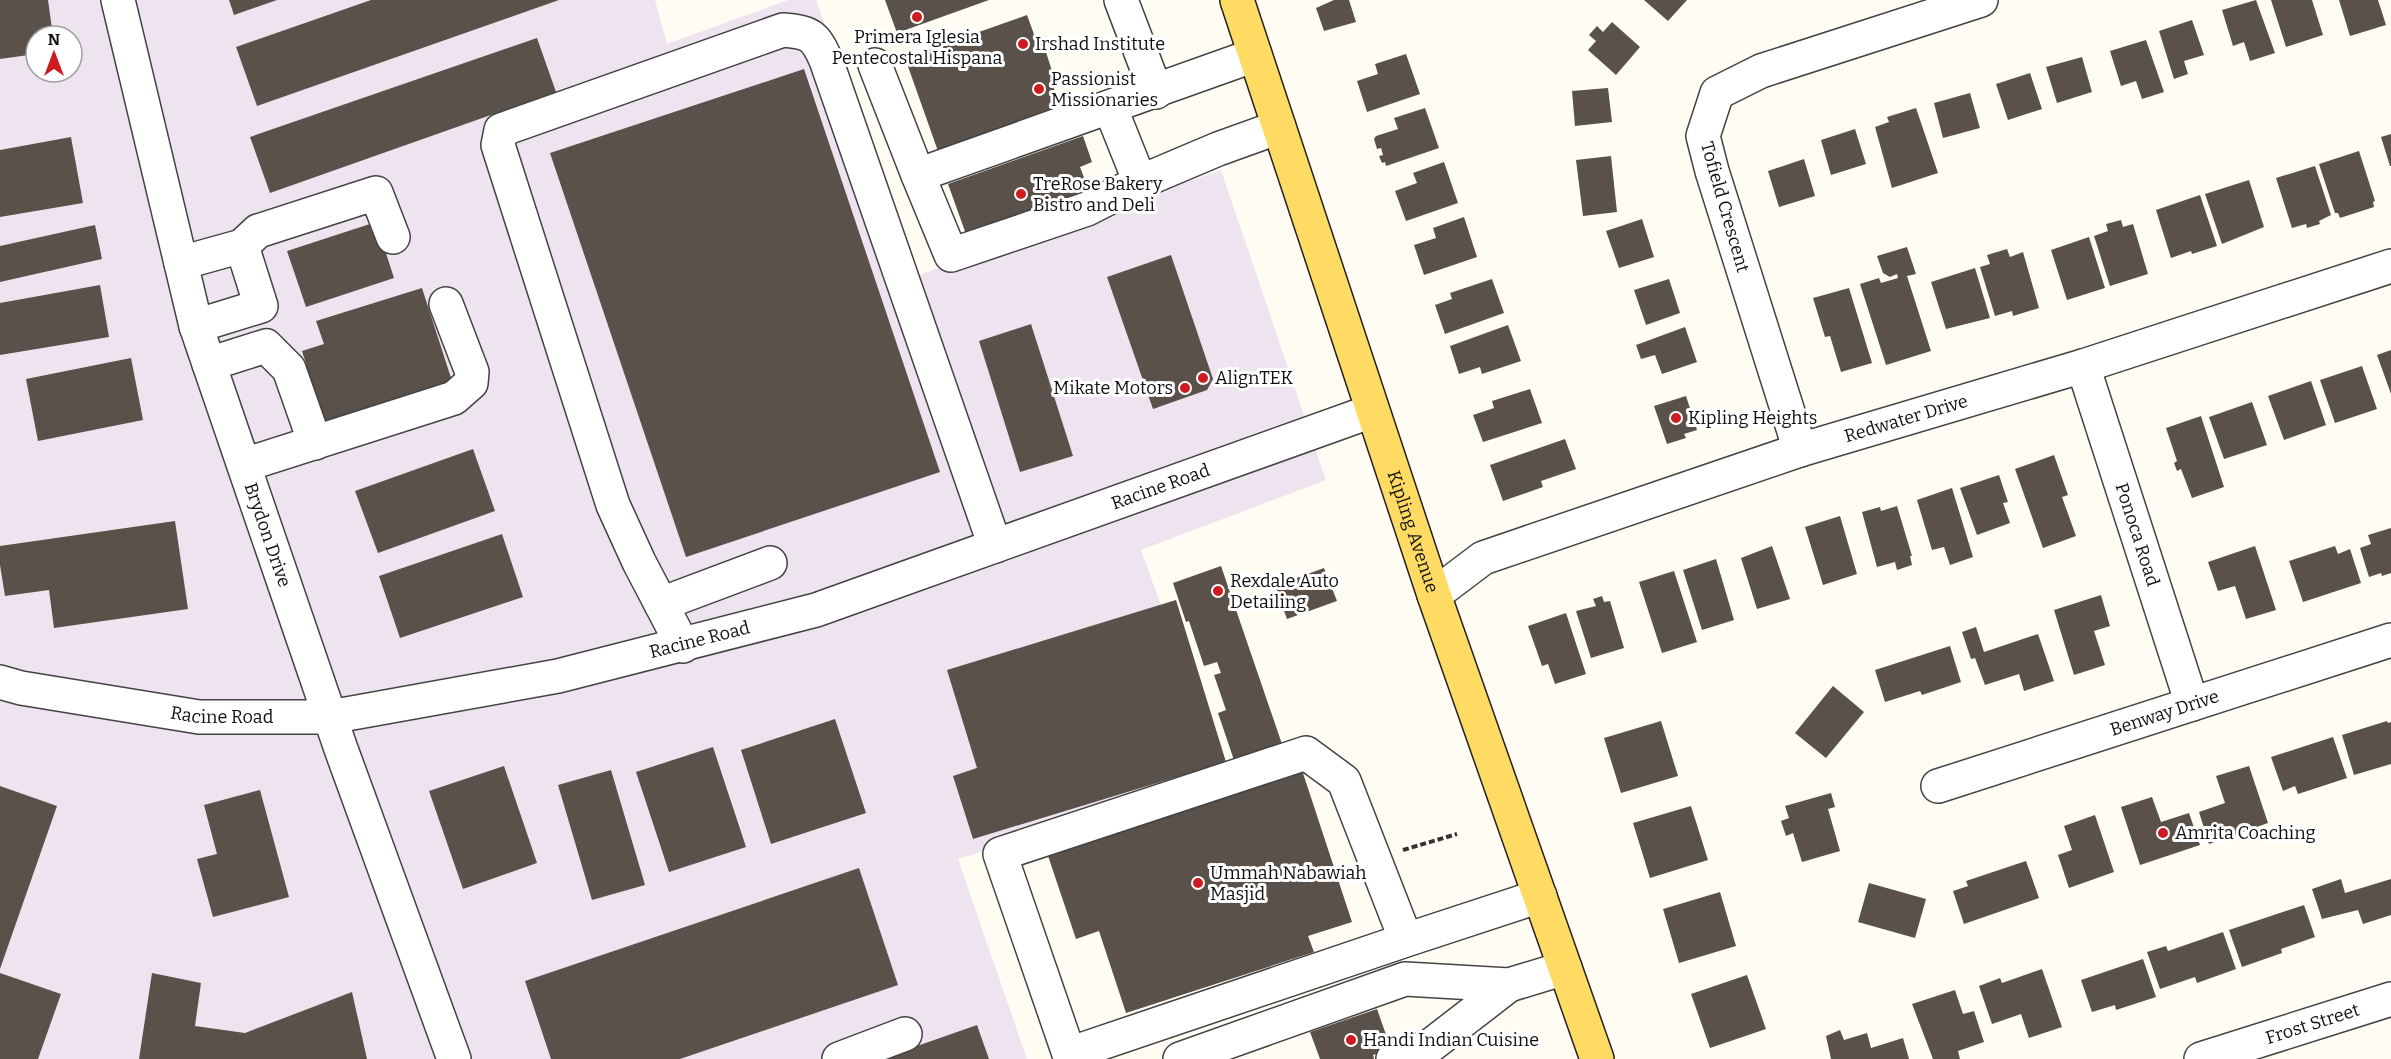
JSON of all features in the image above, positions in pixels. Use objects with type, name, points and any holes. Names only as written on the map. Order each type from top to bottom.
[{"type":"main road","name":"Kipling Avenue","points":[[1237,0],[1434,595],[1597,1059]]},
{"type":"street","name":"Brydon Drive","points":[[118,0],[196,326],[330,717],[454,1059]]},
{"type":"street","points":[[1121,0],[1156,92]]},
{"type":"street","name":"Tofield Crescent","points":[[1800,450],[1703,136],[1717,93],[1761,71],[1981,0]]},
{"type":"street","points":[[683,646],[660,604],[613,505],[498,146],[501,129],[783,30],[804,32],[818,43],[826,60],[995,546]]},
{"type":"street","points":[[918,175],[1255,55]]},
{"type":"street","points":[[875,65],[951,255],[1087,209],[1140,182],[1218,149],[1279,127]]},
{"type":"street","points":[[1110,107],[1140,182]]},
{"type":"street","points":[[181,263],[242,246],[258,231],[376,193],[393,237]]},
{"type":"street","points":[[196,326],[261,306],[242,246]]},
{"type":"street","name":"Redwater Drive","points":[[1434,595],[1483,558],[1800,450],[2083,366],[2391,266]]},
{"type":"street","points":[[244,465],[454,398],[471,383],[472,372],[446,304]]},
{"type":"street","points":[[209,364],[266,346],[289,369],[315,443]]},
{"type":"street","name":"Ponoca Road","points":[[2083,366],[2192,704]]},
{"type":"street","name":"Racine Road","points":[[0,682],[21,688],[199,717],[330,717],[558,676],[683,646],[816,610],[1372,411]]},
{"type":"street","points":[[660,604],[770,563]]},
{"type":"street","name":"Benway Drive","points":[[1938,786],[2391,640]]},
{"type":"street","points":[[1406,940],[1344,781],[1306,753],[1000,854],[1071,1057],[1406,940],[1540,896]]},
{"type":"street","points":[[1180,1059],[1405,979],[1509,985],[1565,968]]},
{"type":"street","points":[[1393,1059],[1430,1046],[1509,985]]},
{"type":"street","name":"Frost Street","points":[[2201,1059],[2391,999]]},
{"type":"street","points":[[839,1059],[905,1034]]},
{"type":"path","points":[[1374,859],[1457,834]]},
{"type":"shaded area","points":[[0,0],[655,0],[667,44],[788,0],[816,0],[916,276],[1221,170],[1326,480],[1141,550],[1222,775],[958,859],[1027,1059],[0,1059]]},
{"type":"building","points":[[0,0],[48,0],[51,24],[24,24],[24,56],[0,59]]},
{"type":"building","points":[[229,0],[277,0],[234,15]]},
{"type":"building","points":[[371,0],[559,0],[257,106],[236,47]]},
{"type":"building","name":"Primera Iglesia Pentecostal Hispana","points":[[885,0],[989,0],[897,33]]},
{"type":"building","points":[[1334,0],[1349,0],[1356,22],[1324,31],[1316,8]]},
{"type":"building","points":[[1644,0],[1687,0],[1668,21]]},
{"type":"building","points":[[2256,0],[2275,53],[2250,61],[2244,42],[2233,46],[2222,10]]},
{"type":"building","points":[[2271,0],[2312,0],[2323,35],[2286,47]]},
{"type":"building","points":[[2339,0],[2378,0],[2386,25],[2350,36]]},
{"type":"building","points":[[1027,15],[1039,48],[1044,46],[1054,77],[1050,78],[1062,111],[939,154],[905,58]]},
{"type":"building","points":[[2192,20],[2204,55],[2184,61],[2188,74],[2174,79],[2159,31]]},
{"type":"building","points":[[1612,22],[1640,47],[1616,75],[1588,50],[1596,41],[1589,35],[1597,26],[1603,32]]},
{"type":"building","points":[[537,38],[556,92],[270,193],[250,137]]},
{"type":"building","points":[[2146,40],[2164,92],[2142,99],[2136,81],[2121,86],[2110,51]]},
{"type":"building","points":[[1406,54],[1420,94],[1367,112],[1357,81],[1378,74],[1375,64]]},
{"type":"building","points":[[2082,57],[2092,92],[2057,103],[2046,67]]},
{"type":"building","points":[[804,69],[940,472],[686,557],[550,153]]},
{"type":"building","points":[[2030,73],[2042,109],[2008,120],[1996,84]]},
{"type":"building","points":[[1608,88],[1612,122],[1575,126],[1572,91]]},
{"type":"building","points":[[1970,93],[1980,128],[1943,138],[1934,103]]},
{"type":"building","points":[[1425,108],[1439,148],[1386,166],[1379,156],[1383,155],[1381,148],[1377,149],[1374,139],[1376,136],[1398,129],[1394,118]]},
{"type":"building","points":[[1916,108],[1938,173],[1892,188],[1875,127],[1889,122],[1887,117]]},
{"type":"building","points":[[1855,129],[1866,164],[1831,175],[1821,140]]},
{"type":"building","points":[[2391,134],[2391,166],[2390,166],[2381,137]]},
{"type":"building","name":"TreRose Bakery Bistro and Deli","points":[[1083,136],[1092,162],[1080,167],[1094,204],[971,248],[948,184]]},
{"type":"building","points":[[71,137],[83,203],[0,217],[0,150]]},
{"type":"building","points":[[2359,151],[2375,201],[2373,202],[2374,207],[2340,218],[2338,213],[2335,213],[2319,164]]},
{"type":"building","points":[[1611,156],[1617,212],[1583,216],[1576,160]]},
{"type":"building","points":[[1804,159],[1815,196],[1779,207],[1768,171]]},
{"type":"building","points":[[1444,162],[1458,203],[1406,221],[1395,191],[1417,183],[1413,173]]},
{"type":"building","points":[[2315,166],[2331,215],[2319,221],[2320,224],[2307,228],[2306,224],[2292,228],[2276,178]]},
{"type":"building","points":[[2249,180],[2264,227],[2222,244],[2205,194]]},
{"type":"building","points":[[2200,195],[2217,246],[2171,258],[2156,210]]},
{"type":"building","points":[[1464,217],[1477,257],[1424,275],[1414,245],[1436,238],[1433,228]]},
{"type":"building","points":[[1642,219],[1654,257],[1619,268],[1606,231]]},
{"type":"building","points":[[2121,220],[2123,227],[2133,224],[2148,274],[2110,286],[2094,236],[2108,231],[2106,224]]},
{"type":"building","points":[[376,222],[394,278],[306,307],[287,251]]},
{"type":"building","points":[[95,225],[102,259],[0,282],[0,246]]},
{"type":"building","points":[[2089,237],[2105,288],[2067,300],[2051,250]]},
{"type":"building","points":[[1907,247],[1916,274],[1907,276],[1931,351],[1886,365],[1860,284],[1879,278],[1881,283],[1898,278],[1897,274],[1890,277],[1883,273],[1877,256]]},
{"type":"building","points":[[2007,249],[2010,257],[2023,252],[2039,308],[2013,316],[2012,311],[1995,316],[1980,267],[1990,264],[1987,255]]},
{"type":"building","points":[[1171,255],[1213,379],[1207,390],[1153,409],[1107,277]]},
{"type":"building","points":[[1975,268],[1990,318],[1946,329],[1931,282]]},
{"type":"building","points":[[1492,279],[1504,313],[1445,334],[1435,305],[1452,299],[1450,293]]},
{"type":"building","points":[[1669,279],[1680,313],[1646,325],[1634,290]]},
{"type":"building","points":[[100,285],[109,337],[0,355],[0,303]]},
{"type":"building","points":[[422,288],[453,384],[325,425],[302,351],[324,344],[316,321]]},
{"type":"building","points":[[1849,288],[1872,363],[1841,372],[1830,336],[1825,337],[1813,298]]},
{"type":"building","points":[[1031,324],[1073,456],[1020,472],[979,341]]},
{"type":"building","points":[[1508,325],[1521,361],[1482,374],[1480,367],[1459,374],[1450,346]]},
{"type":"building","points":[[1685,327],[1697,362],[1662,374],[1655,355],[1641,359],[1636,345]]},
{"type":"building","points":[[2391,350],[2391,394],[2377,355]]},
{"type":"building","points":[[131,358],[143,420],[38,441],[26,379]]},
{"type":"building","points":[[2362,366],[2377,409],[2335,423],[2320,380]]},
{"type":"building","points":[[2311,381],[2326,425],[2284,440],[2268,396]]},
{"type":"building","points":[[1530,389],[1542,423],[1483,442],[1473,415],[1494,408],[1492,401]]},
{"type":"building","name":"Kipling Heights","points":[[1686,396],[1697,430],[1684,434],[1686,438],[1667,444],[1654,406]]},
{"type":"building","points":[[2252,402],[2267,445],[2224,459],[2209,417]]},
{"type":"building","points":[[2201,416],[2224,487],[2192,498],[2181,469],[2177,471],[2174,463],[2177,461],[2166,428]]},
{"type":"building","points":[[1565,439],[1576,469],[1541,481],[1543,487],[1503,501],[1490,465]]},
{"type":"building","points":[[473,449],[495,511],[378,553],[355,491]]},
{"type":"building","points":[[2054,455],[2068,495],[2062,497],[2076,536],[2043,548],[2015,469]]},
{"type":"building","points":[[1999,475],[2008,502],[2003,503],[2010,523],[1977,535],[1960,488]]},
{"type":"building","points":[[1952,488],[1973,557],[1950,565],[1944,547],[1932,550],[1917,500]]},
{"type":"building","points":[[1897,506],[1912,556],[1910,556],[1912,565],[1897,570],[1895,562],[1877,567],[1862,512],[1880,507],[1881,511]]},
{"type":"building","points":[[1840,516],[1857,574],[1823,585],[1805,527]]},
{"type":"building","points":[[175,521],[188,609],[54,628],[49,590],[5,596],[0,565],[0,546]]},
{"type":"building","points":[[2391,528],[2391,573],[2369,577],[2360,548],[2371,544],[2368,535]]},
{"type":"building","points":[[502,534],[523,597],[400,638],[379,576]]},
{"type":"building","points":[[1772,546],[1790,599],[1757,609],[1741,558]]},
{"type":"building","points":[[2255,546],[2276,610],[2246,619],[2235,586],[2218,591],[2208,562]]},
{"type":"building","points":[[2335,546],[2338,554],[2350,549],[2361,583],[2303,602],[2289,561]]},
{"type":"building","points":[[1716,559],[1734,620],[1702,630],[1683,570]]},
{"type":"building","points":[[1221,566],[1284,750],[1236,766],[1218,713],[1226,710],[1214,675],[1221,673],[1217,662],[1204,666],[1173,583]]},
{"type":"building","points":[[1324,568],[1337,601],[1287,619],[1275,586]]},
{"type":"building","points":[[1674,571],[1697,642],[1662,653],[1639,582]]},
{"type":"building","points":[[2101,595],[2110,626],[2094,631],[2105,665],[2074,675],[2054,610]]},
{"type":"building","points":[[1602,596],[1604,602],[1610,601],[1624,648],[1591,658],[1576,611],[1596,606],[1593,599]]},
{"type":"building","points":[[1176,600],[1226,762],[973,839],[953,776],[977,768],[947,670]]},
{"type":"building","points":[[1566,613],[1586,674],[1555,684],[1548,664],[1542,666],[1528,626]]},
{"type":"building","points":[[1976,627],[1984,652],[2038,634],[2054,681],[2024,691],[2019,674],[1985,685],[1975,658],[1971,659],[1962,632]]},
{"type":"building","points":[[1950,646],[1961,682],[1922,695],[1920,691],[1885,702],[1875,670]]},
{"type":"building","points":[[1833,686],[1864,712],[1826,758],[1795,733]]},
{"type":"building","points":[[835,719],[866,813],[771,844],[741,750]]},
{"type":"building","points":[[1661,721],[1678,776],[1621,793],[1604,738]]},
{"type":"building","points":[[2387,721],[2391,722],[2391,764],[2354,775],[2342,735]]},
{"type":"building","points":[[2333,737],[2347,778],[2298,794],[2295,786],[2283,791],[2271,757]]},
{"type":"building","points":[[713,747],[746,847],[669,872],[636,772]]},
{"type":"building","name":"Ummah Nabawiah Masjid","points":[[1299,761],[1352,922],[1308,936],[1314,952],[1126,1013],[1099,931],[1076,939],[1044,844]]},
{"type":"building","points":[[504,766],[537,863],[463,889],[429,791]]},
{"type":"building","points":[[2249,766],[2268,823],[2209,844],[2199,812],[2225,803],[2216,776]]},
{"type":"building","points":[[611,770],[645,885],[592,900],[558,785]]},
{"type":"building","points":[[0,786],[57,806],[0,969]]},
{"type":"building","points":[[260,790],[289,897],[213,917],[197,859],[217,854],[204,805]]},
{"type":"building","points":[[1831,793],[1835,807],[1828,809],[1840,851],[1802,862],[1793,833],[1786,836],[1781,821],[1789,818],[1785,806]]},
{"type":"building","name":"Amrita Coaching","points":[[2152,797],[2161,822],[2189,813],[2200,845],[2140,865],[2121,807]]},
{"type":"building","points":[[1691,806],[1708,860],[1650,878],[1633,823]]},
{"type":"building","points":[[2095,815],[2114,872],[2069,888],[2058,855],[2072,850],[2064,826]]},
{"type":"building","points":[[2026,861],[2039,898],[1964,924],[1953,891],[1968,886],[1966,881]]},
{"type":"building","points":[[859,868],[898,985],[680,1059],[551,1059],[525,981]]},
{"type":"building","points":[[2341,879],[2345,893],[2391,879],[2391,915],[2363,924],[2358,910],[2322,919],[2312,889]]},
{"type":"building","points":[[1869,883],[1926,899],[1915,938],[1858,922]]},
{"type":"building","points":[[1720,892],[1736,946],[1679,963],[1663,909]]},
{"type":"building","points":[[2304,905],[2315,937],[2281,949],[2282,953],[2242,967],[2229,930]]},
{"type":"building","points":[[2223,932],[2236,969],[2197,983],[2195,977],[2160,989],[2147,952],[2166,946],[2168,951]]},
{"type":"building","points":[[2143,959],[2156,997],[2116,1010],[2115,1005],[2092,1012],[2081,980]]},
{"type":"building","points":[[2042,969],[2062,1027],[2029,1038],[2021,1014],[1992,1024],[1979,986],[2000,978],[2002,983]]},
{"type":"building","points":[[0,973],[61,994],[38,1059],[0,1059]]},
{"type":"building","points":[[152,973],[201,983],[195,1026],[245,1033],[352,992],[367,1059],[139,1059]]},
{"type":"building","points":[[1747,975],[1766,1029],[1710,1048],[1691,994]]},
{"type":"building","points":[[1955,990],[1963,1014],[1974,1011],[1984,1042],[1958,1051],[1960,1059],[1933,1059],[1912,1004]]},
{"type":"building","name":"Handi Indian Cuisine","points":[[1377,1009],[1391,1049],[1373,1055],[1374,1059],[1320,1059],[1310,1032]]},
{"type":"building","points":[[977,1025],[989,1059],[880,1059]]},
{"type":"building","points":[[1840,1030],[1844,1040],[1867,1033],[1871,1048],[1903,1038],[1909,1059],[1831,1059],[1826,1036]]},
{"type":"place","name":"Primera Iglesia Pentecostal Hispana","points":[[917,17]]},
{"type":"place","name":"Irshad Institute","points":[[1023,44]]},
{"type":"place","name":"Passionist Missionaries","points":[[1039,89]]},
{"type":"place","name":"TreRose Bakery Bistro and Deli","points":[[1021,194]]},
{"type":"place","name":"AlignTEK","points":[[1203,378]]},
{"type":"place","name":"Mikate Motors","points":[[1185,388]]},
{"type":"place","name":"Kipling Heights","points":[[1676,418]]},
{"type":"place","name":"Rexdale Auto Detailing","points":[[1218,591]]},
{"type":"place","name":"Amrita Coaching","points":[[2163,833]]},
{"type":"place","name":"Ummah Nabawiah Masjid","points":[[1198,883]]},
{"type":"place","name":"Handi Indian Cuisine","points":[[1351,1040]]}]
